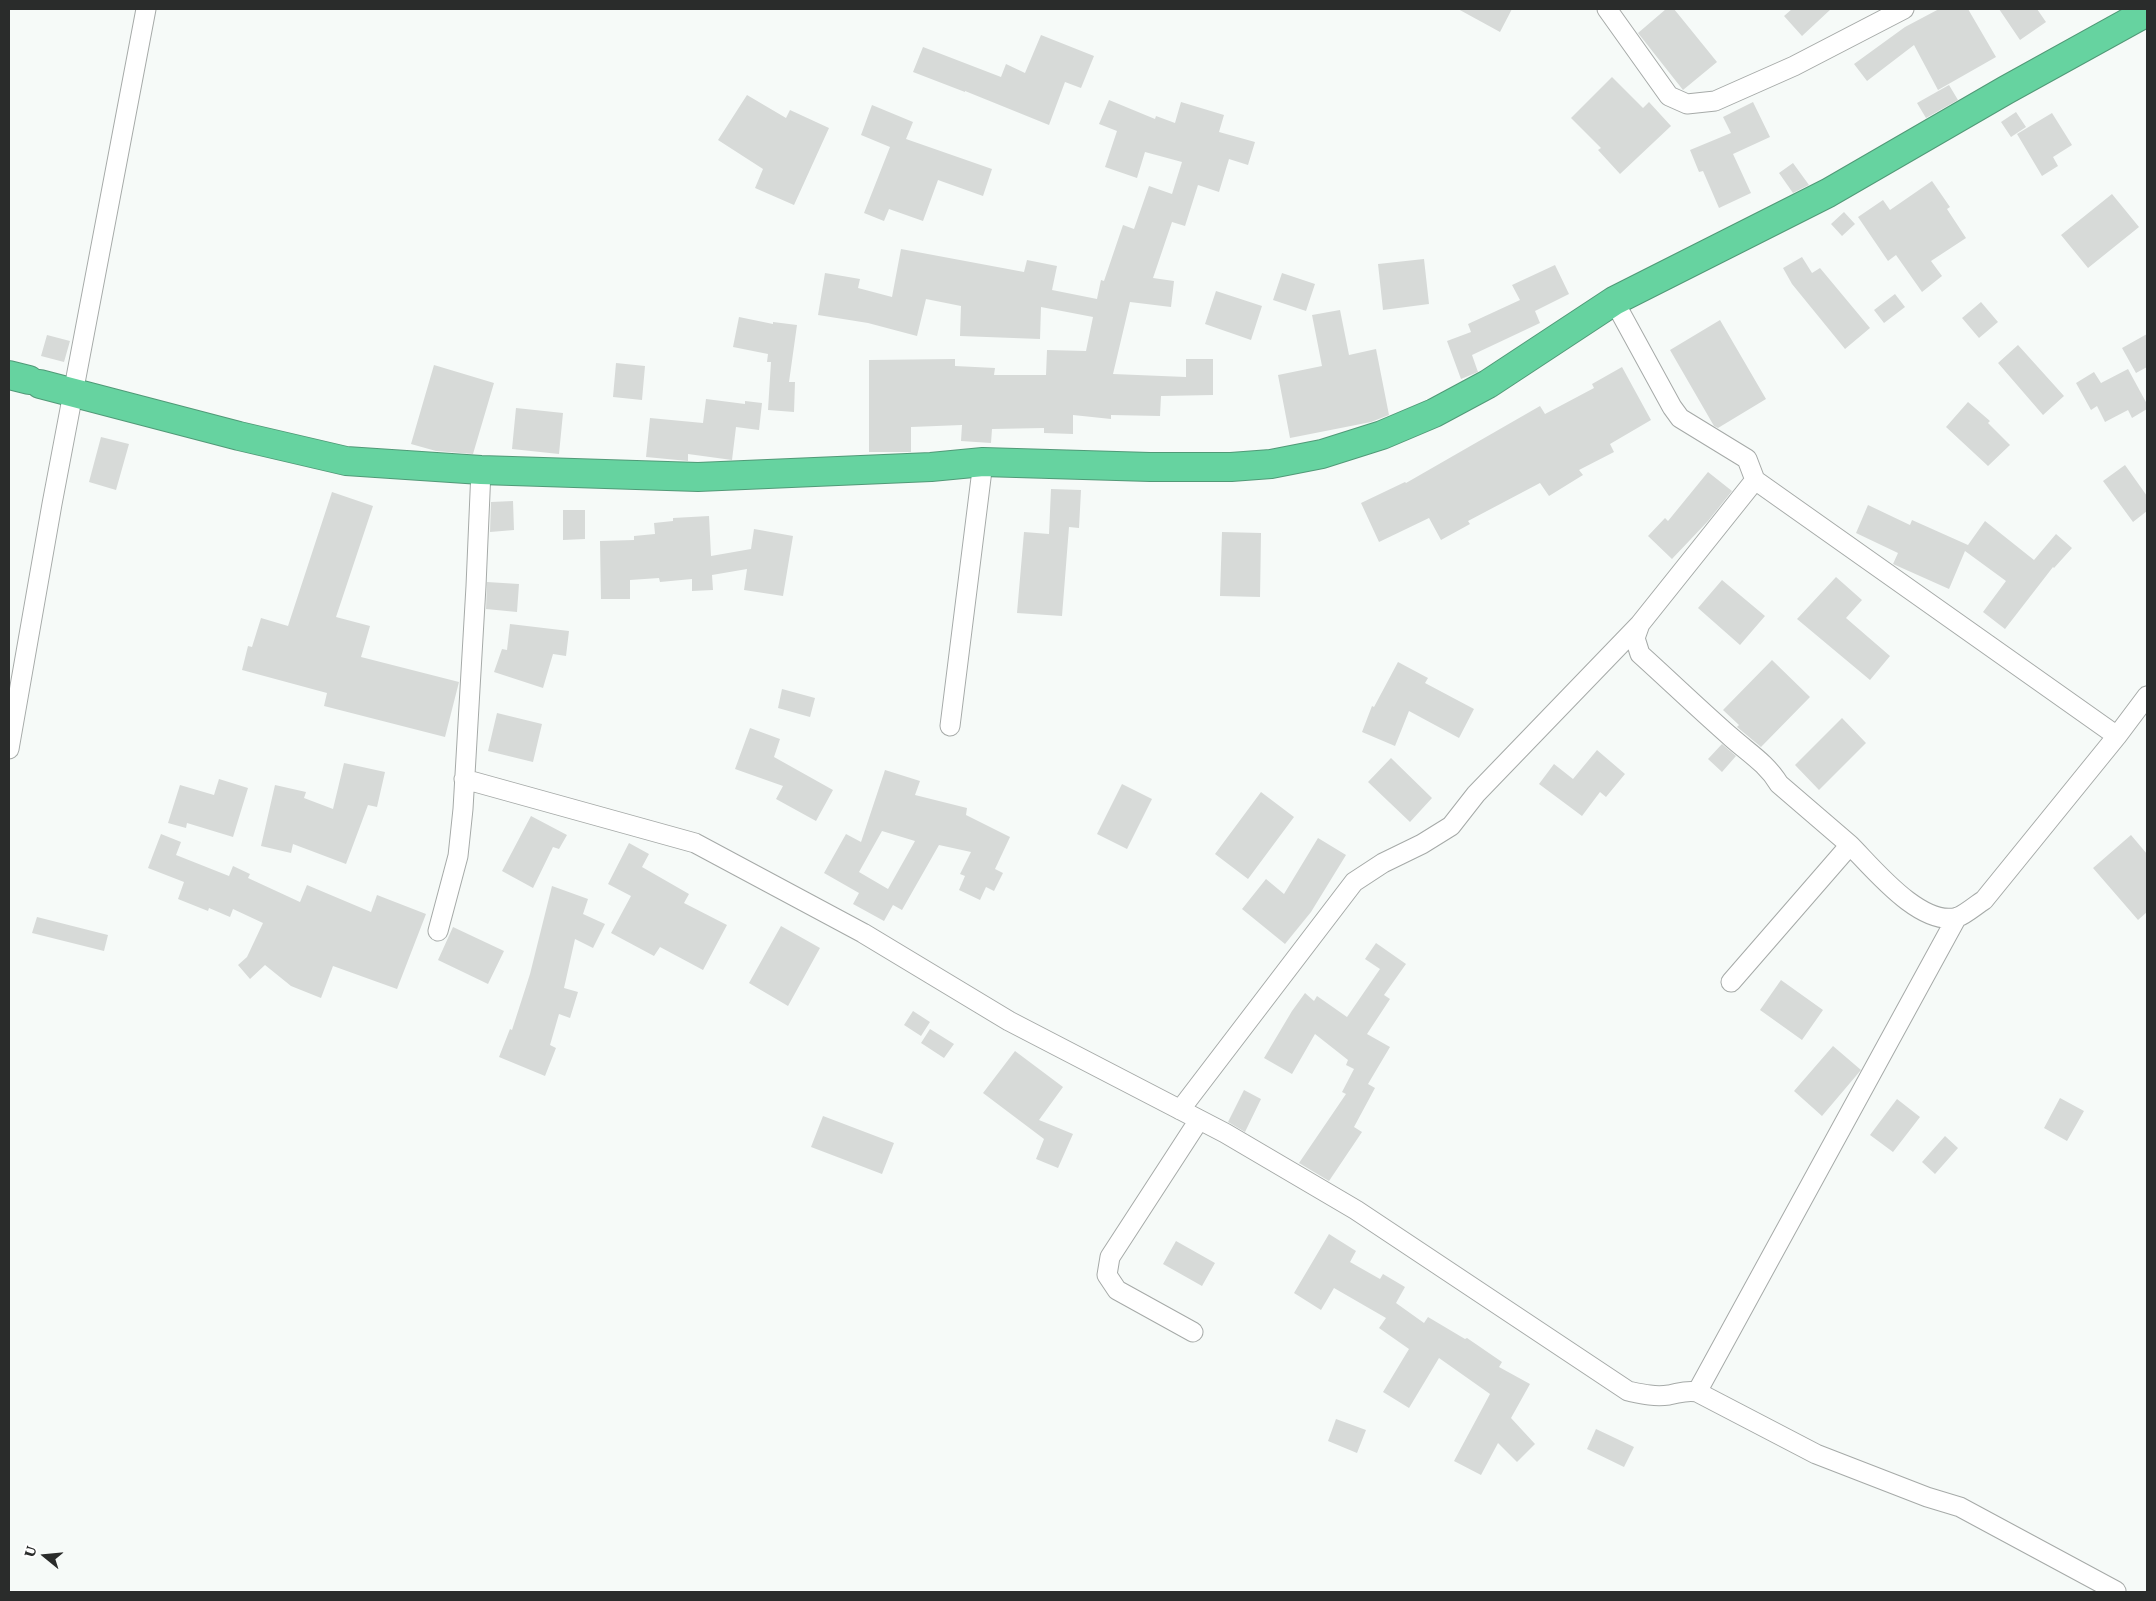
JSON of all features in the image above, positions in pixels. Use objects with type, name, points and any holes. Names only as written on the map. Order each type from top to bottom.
[{"type":"highway","points":[[26,379],[239,436],[346,461],[481,470],[698,477],[931,467],[983,462],[1231,467],[1271,464],[1322,454],[1382,435],[1434,413],[1488,384],[1614,301],[1828,194],[2006,90],[2147,12]]},
{"type":"street","points":[[9,749],[52,504],[146,9]]},
{"type":"street","points":[[1607,9],[1669,96],[1687,104],[1715,101],[1794,66],[1904,9]]},
{"type":"street","points":[[1614,301],[1672,407],[1680,418],[1747,459],[1755,480],[2117,736]]},
{"type":"street","points":[[950,726],[983,462]]},
{"type":"street","points":[[438,931],[458,856],[476,586],[481,470]]},
{"type":"street","points":[[1180,1110],[1354,882],[1383,863],[1422,844],[1451,826],[1476,794],[1640,624],[1755,480]]},
{"type":"street","points":[[1640,624],[1635,638],[1640,654],[1733,740],[1756,758],[1772,774],[1778,784],[1850,845],[1908,902],[1933,916],[1957,917]]},
{"type":"street","points":[[1697,1392],[1957,917],[1984,900],[2117,736],[2147,696]]},
{"type":"street","points":[[464,779],[695,843],[863,933],[1009,1021],[1199,1120],[1356,1210],[1628,1391],[1649,1396],[1669,1395],[1686,1390],[1697,1392],[1816,1454],[1927,1497],[1960,1507],[2116,1591]]},
{"type":"street","points":[[1730,982],[1850,845]]},
{"type":"street","points":[[1193,1332],[1117,1290],[1107,1275],[1110,1257],[1199,1120]]},
{"type":"building","points":[[1458,9],[1512,9],[1500,32]]},
{"type":"building","points":[[1666,9],[1674,9],[1717,62],[1683,90],[1638,33]]},
{"type":"building","points":[[1792,9],[1831,9],[1802,36],[1784,16]]},
{"type":"building","points":[[1939,9],[1968,9],[1996,57],[1938,90],[1914,45],[1867,81],[1854,64],[1905,27]]},
{"type":"building","points":[[1999,9],[2037,9],[2046,22],[2020,40]]},
{"type":"building","points":[[1041,35],[1094,56],[1081,88],[1065,82],[1049,125],[913,72],[923,47],[1001,77],[1006,64],[1025,73]]},
{"type":"building","points":[[1612,77],[1643,108],[1649,102],[1671,126],[1620,174],[1598,150],[1601,148],[1571,118]]},
{"type":"building","points":[[1949,85],[1958,100],[1926,118],[1917,103]]},
{"type":"building","points":[[747,95],[786,118],[790,110],[829,128],[794,205],[755,188],[763,169],[718,140]]},
{"type":"building","points":[[1109,100],[1155,119],[1156,116],[1175,123],[1181,102],[1224,115],[1219,132],[1255,142],[1248,165],[1229,159],[1219,192],[1198,185],[1185,226],[1172,222],[1153,278],[1174,281],[1171,307],[1130,302],[1113,374],[1186,377],[1186,359],[1213,359],[1213,395],[1161,396],[1160,416],[1111,415],[1111,419],[1073,415],[1073,434],[1044,433],[1044,428],[992,429],[991,443],[961,441],[962,425],[911,427],[911,452],[869,452],[869,360],[955,359],[955,366],[995,368],[994,375],[1046,375],[1047,350],[1086,351],[1093,317],[1041,307],[1040,339],[960,336],[961,306],[926,299],[917,336],[868,323],[818,315],[825,273],[860,279],[858,288],[892,297],[901,249],[1024,272],[1027,260],[1057,266],[1052,290],[1097,299],[1101,280],[1104,281],[1123,225],[1134,229],[1149,186],[1172,194],[1182,162],[1145,152],[1137,178],[1105,167],[1117,131],[1099,124]]},
{"type":"building","points":[[1753,102],[1770,137],[1733,154],[1751,193],[1719,208],[1703,171],[1699,172],[1690,150],[1731,133],[1723,117]]},
{"type":"building","points":[[872,105],[913,122],[906,139],[992,169],[983,196],[938,180],[923,221],[889,209],[884,221],[864,213],[890,147],[861,135]]},
{"type":"building","points":[[2016,112],[2026,127],[2011,137],[2001,122]]},
{"type":"building","points":[[2052,113],[2072,145],[2053,157],[2058,166],[2042,176],[2017,134]]},
{"type":"building","points":[[1793,163],[1809,185],[1793,193],[1779,173]]},
{"type":"building","points":[[1932,181],[1950,207],[1947,209],[1966,238],[1931,261],[1942,276],[1922,292],[1896,255],[1888,261],[1858,217],[1883,200],[1890,210]]},
{"type":"building","points":[[2112,194],[2139,227],[2088,268],[2061,235]]},
{"type":"building","points":[[1844,212],[1855,224],[1842,236],[1831,224]]},
{"type":"building","points":[[1802,257],[1812,273],[1820,268],[1870,328],[1845,349],[1792,284],[1783,268]]},
{"type":"building","points":[[1424,259],[1429,304],[1383,310],[1378,264]]},
{"type":"building","points":[[1555,265],[1569,294],[1535,311],[1540,323],[1472,355],[1478,372],[1461,379],[1447,341],[1471,332],[1468,324],[1520,300],[1512,285]]},
{"type":"building","points":[[1282,273],[1315,284],[1306,311],[1273,300]]},
{"type":"building","points":[[1216,291],[1262,306],[1251,340],[1205,324]]},
{"type":"building","points":[[1895,294],[1905,307],[1884,323],[1874,310]]},
{"type":"building","points":[[1981,302],[1998,322],[1979,338],[1962,318]]},
{"type":"building","points":[[1340,310],[1349,355],[1376,349],[1389,415],[1371,422],[1290,438],[1278,375],[1322,366],[1312,315]]},
{"type":"building","points":[[739,317],[773,324],[773,322],[797,325],[789,382],[795,382],[794,412],[768,410],[771,362],[767,362],[768,354],[733,347]]},
{"type":"building","points":[[1720,320],[1766,399],[1718,428],[1714,426],[1670,350]]},
{"type":"building","points":[[2147,334],[2147,367],[2136,373],[2122,348]]},
{"type":"building","points":[[47,335],[70,341],[64,362],[41,356]]},
{"type":"building","points":[[2018,345],[2064,396],[2043,415],[1998,363]]},
{"type":"building","points":[[616,363],[645,366],[642,400],[613,397]]},
{"type":"building","points":[[434,365],[494,383],[473,454],[436,451],[411,444]]},
{"type":"building","points":[[1622,367],[1651,420],[1610,444],[1614,452],[1579,470],[1583,475],[1549,496],[1540,483],[1468,521],[1470,524],[1441,540],[1429,518],[1379,542],[1361,503],[1406,483],[1540,406],[1545,414],[1594,388],[1592,384]]},
{"type":"building","points":[[2128,369],[2147,404],[2147,409],[2132,418],[2128,410],[2105,422],[2097,406],[2091,410],[2076,383],[2094,372],[2101,383]]},
{"type":"building","points":[[706,399],[745,404],[745,401],[762,403],[759,430],[736,427],[732,460],[688,454],[688,461],[646,457],[650,418],[703,423]]},
{"type":"building","points":[[1968,402],[1990,421],[1988,423],[2010,445],[1988,466],[1946,427]]},
{"type":"building","points":[[516,408],[563,413],[559,454],[512,449]]},
{"type":"building","points":[[101,437],[129,444],[116,490],[89,482]]},
{"type":"building","points":[[2125,465],[2147,496],[2147,511],[2133,522],[2103,481]]},
{"type":"building","points":[[1708,472],[1732,491],[1708,521],[1672,559],[1648,536],[1665,518],[1668,521]]},
{"type":"building","points":[[1051,489],[1081,490],[1079,528],[1069,527],[1062,616],[1017,613],[1024,532],[1049,534]]},
{"type":"building","points":[[332,492],[373,506],[336,617],[370,626],[361,657],[459,682],[445,737],[324,706],[327,693],[242,670],[248,646],[252,647],[261,618],[288,626]]},
{"type":"building","points":[[513,501],[514,530],[490,532],[491,502]]},
{"type":"building","points":[[1868,505],[1910,525],[1912,520],[1968,545],[1985,521],[2034,560],[2056,534],[2072,548],[2053,567],[2005,629],[1983,612],[2006,581],[1965,551],[1949,589],[1893,564],[1898,553],[1856,533]]},
{"type":"building","points":[[563,510],[585,510],[585,539],[563,540]]},
{"type":"building","points":[[709,516],[711,556],[751,549],[754,529],[793,536],[783,596],[744,590],[747,569],[712,575],[713,590],[692,591],[692,579],[660,582],[659,578],[630,580],[630,599],[601,599],[600,541],[634,540],[634,536],[655,534],[654,523],[673,521],[673,518]]},
{"type":"building","points":[[1222,532],[1261,533],[1260,597],[1220,596]]},
{"type":"building","points":[[1836,577],[1862,600],[1846,618],[1890,656],[1870,680],[1797,619]]},
{"type":"building","points":[[1722,580],[1765,616],[1740,645],[1698,608]]},
{"type":"building","points":[[487,582],[519,584],[517,612],[486,609]]},
{"type":"building","points":[[510,624],[569,631],[566,656],[553,654],[543,688],[494,672],[502,649],[507,650]]},
{"type":"building","points":[[1772,660],[1810,697],[1761,747],[1737,727],[1739,725],[1723,710]]},
{"type":"building","points":[[1398,662],[1428,678],[1425,683],[1474,709],[1459,738],[1409,711],[1395,746],[1362,732],[1372,706],[1374,707]]},
{"type":"building","points":[[782,689],[815,698],[810,717],[778,708]]},
{"type":"building","points":[[497,713],[542,724],[533,762],[488,751]]},
{"type":"building","points":[[1842,718],[1866,743],[1819,790],[1795,765]]},
{"type":"building","points":[[750,728],[780,739],[774,757],[833,790],[816,821],[776,799],[783,786],[735,769]]},
{"type":"building","points":[[1722,744],[1736,756],[1722,772],[1708,759]]},
{"type":"building","points":[[1597,750],[1625,774],[1606,797],[1600,792],[1582,816],[1539,784],[1554,764],[1573,779]]},
{"type":"building","points":[[1391,758],[1432,798],[1410,822],[1368,782]]},
{"type":"building","points":[[344,763],[385,772],[377,807],[368,805],[346,864],[293,844],[291,853],[261,846],[275,785],[306,792],[304,798],[333,809]]},
{"type":"building","points":[[885,770],[920,781],[915,795],[967,808],[966,815],[1010,837],[995,869],[1003,873],[994,891],[986,887],[980,900],[959,890],[965,876],[960,874],[971,852],[939,845],[902,910],[893,905],[884,921],[853,904],[859,893],[824,873],[846,834],[861,842]],"holes":[[[882,831],[915,841],[888,889],[859,872]]]},
{"type":"building","points":[[219,779],[248,788],[233,837],[187,823],[186,828],[168,823],[180,785],[214,795]]},
{"type":"building","points":[[1122,784],[1152,799],[1127,849],[1097,834]]},
{"type":"building","points":[[1261,792],[1294,817],[1248,879],[1215,854]]},
{"type":"building","points":[[531,816],[567,835],[559,849],[553,847],[533,888],[502,871]]},
{"type":"building","points":[[161,834],[181,842],[176,855],[229,876],[233,866],[250,874],[248,878],[300,902],[307,885],[371,912],[377,895],[426,914],[397,989],[333,966],[321,998],[291,986],[265,965],[250,979],[238,965],[247,957],[263,923],[233,909],[230,917],[209,908],[208,911],[178,899],[184,882],[148,868]]},
{"type":"building","points":[[2131,835],[2147,854],[2147,912],[2138,920],[2093,868]]},
{"type":"building","points":[[1318,838],[1346,855],[1311,912],[1285,944],[1242,909],[1266,879],[1284,894]]},
{"type":"building","points":[[629,843],[649,854],[642,867],[689,894],[684,903],[727,925],[703,970],[660,947],[654,956],[611,933],[631,896],[608,884]]},
{"type":"building","points":[[552,886],[588,899],[583,914],[605,924],[593,948],[575,939],[564,988],[578,992],[570,1018],[559,1014],[550,1045],[556,1048],[545,1076],[499,1057],[510,1029],[512,1030],[530,974]]},
{"type":"building","points":[[37,917],[108,935],[104,951],[32,933]]},
{"type":"building","points":[[781,926],[820,948],[788,1006],[749,983]]},
{"type":"building","points":[[453,927],[504,951],[488,984],[438,960]]},
{"type":"building","points":[[1376,943],[1406,964],[1384,995],[1390,999],[1367,1034],[1390,1047],[1368,1084],[1375,1088],[1354,1127],[1362,1132],[1329,1181],[1299,1163],[1346,1094],[1342,1092],[1354,1069],[1346,1065],[1348,1060],[1315,1034],[1292,1074],[1264,1058],[1305,993],[1314,1001],[1317,996],[1347,1017],[1380,969],[1365,959]]},
{"type":"building","points":[[1781,980],[1823,1010],[1802,1040],[1760,1010]]},
{"type":"building","points":[[913,1011],[930,1022],[921,1036],[904,1025]]},
{"type":"building","points":[[930,1029],[954,1044],[944,1058],[921,1043]]},
{"type":"building","points":[[1833,1046],[1861,1070],[1822,1116],[1794,1091]]},
{"type":"building","points":[[1015,1051],[1063,1087],[1039,1120],[1073,1134],[1058,1168],[1036,1159],[1044,1139],[983,1093]]},
{"type":"building","points":[[1244,1090],[1261,1099],[1245,1132],[1228,1122]]},
{"type":"building","points":[[2060,1098],[2084,1111],[2067,1141],[2044,1128]]},
{"type":"building","points":[[1897,1099],[1920,1117],[1893,1152],[1870,1135]]},
{"type":"building","points":[[823,1116],[894,1143],[882,1174],[811,1147]]},
{"type":"building","points":[[1945,1136],[1958,1148],[1935,1174],[1922,1162]]},
{"type":"building","points":[[1329,1234],[1356,1251],[1350,1262],[1380,1279],[1383,1274],[1405,1287],[1396,1303],[1424,1323],[1428,1317],[1465,1339],[1467,1338],[1502,1362],[1499,1367],[1530,1384],[1511,1418],[1535,1444],[1517,1462],[1498,1443],[1481,1475],[1454,1461],[1490,1394],[1439,1358],[1409,1408],[1383,1392],[1409,1349],[1379,1328],[1386,1318],[1334,1288],[1321,1310],[1294,1293]]},
{"type":"building","points":[[1176,1241],[1215,1263],[1202,1286],[1163,1264]]},
{"type":"building","points":[[1336,1419],[1366,1430],[1357,1453],[1328,1441]]},
{"type":"building","points":[[1596,1429],[1634,1447],[1624,1467],[1587,1449]]}]
